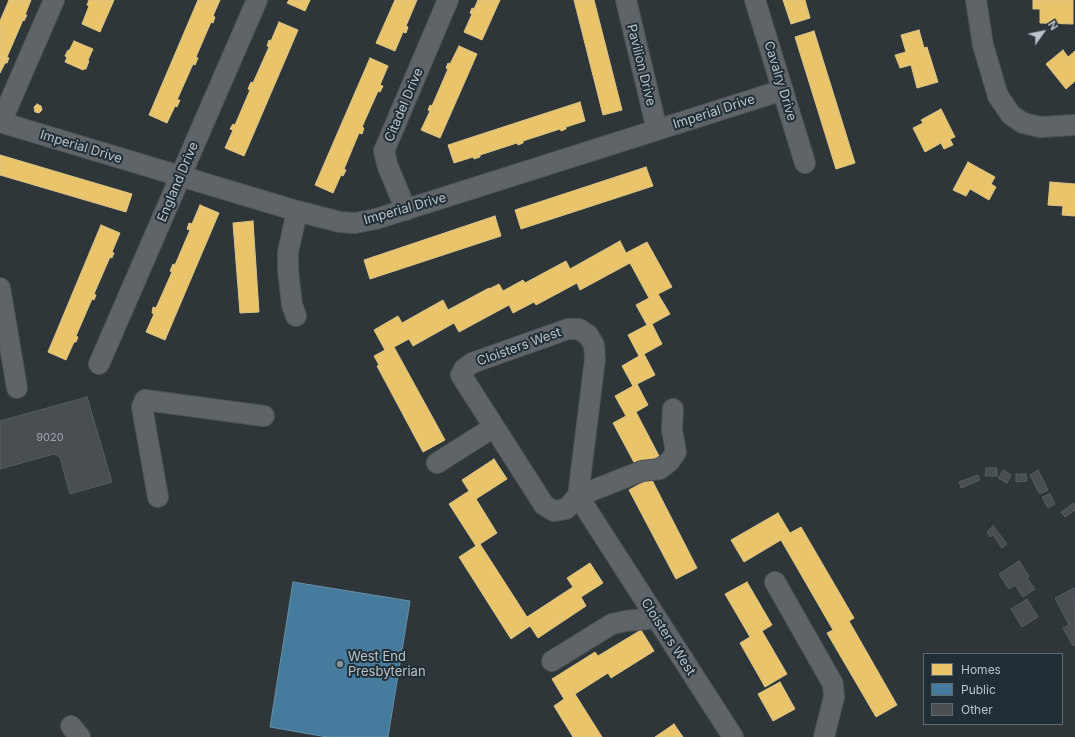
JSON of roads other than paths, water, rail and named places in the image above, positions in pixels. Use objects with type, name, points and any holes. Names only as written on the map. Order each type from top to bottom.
[{"type":"street","points":[[0,122],[54,0]]},
{"type":"street","name":"England Drive","points":[[99,364],[257,0]]},
{"type":"street","name":"Citadel Drive","points":[[406,210],[388,167],[384,151],[448,0]]},
{"type":"street","name":"Pavilion Drive","points":[[626,0],[657,130]]},
{"type":"street","name":"Cavalry Drive","points":[[755,0],[805,163]]},
{"type":"street","points":[[976,0],[983,45],[998,96],[1011,114],[1023,123],[1040,127],[1075,126]]},
{"type":"street","name":"Imperial Drive","points":[[0,122],[297,211],[340,222],[355,223],[376,220],[783,90]]},
{"type":"street","points":[[296,316],[292,305],[288,252],[297,211]]},
{"type":"street","points":[[0,288],[17,388]]},
{"type":"street","name":"Cloisters West","points":[[579,329],[588,335],[594,345],[595,359],[578,496],[566,509],[554,511],[544,505],[494,427],[461,376],[464,369],[472,364],[568,330],[579,329]]},
{"type":"street","points":[[158,497],[142,407],[145,400],[264,416]]},
{"type":"street","points":[[578,496],[642,471],[660,469],[670,461],[676,452],[672,430],[673,409]]},
{"type":"street","points":[[437,463],[494,427]]},
{"type":"street","name":"Cloisters West","points":[[578,496],[733,737]]},
{"type":"street","points":[[775,582],[833,684],[834,697],[824,737]]},
{"type":"street","points":[[552,661],[612,624],[656,618]]},
{"type":"place","name":"West End Presbyterian","points":[[340,664]]}]
